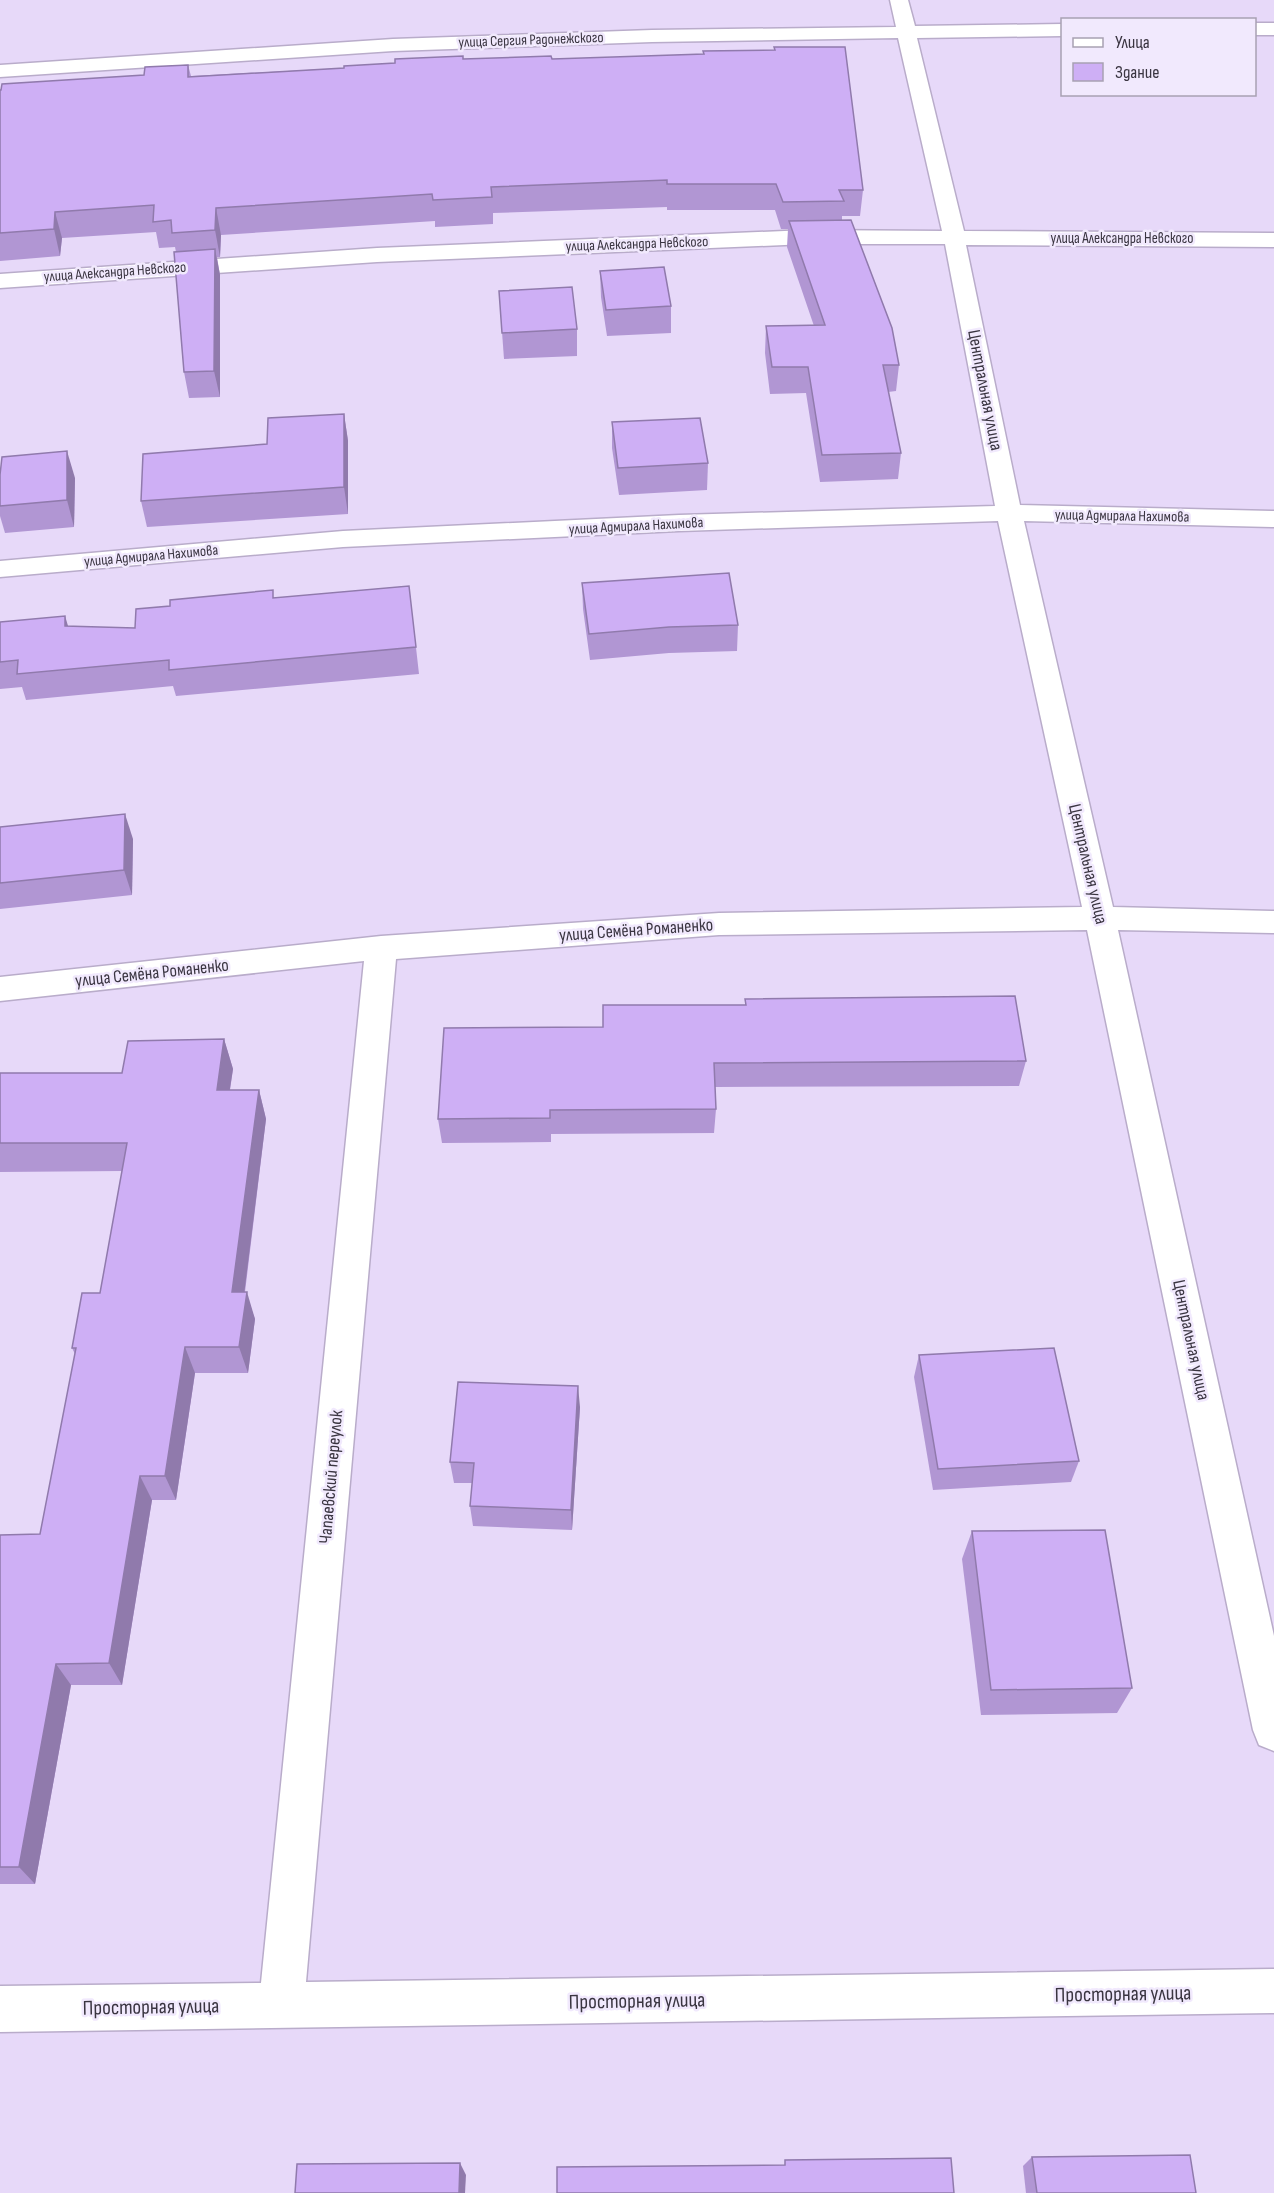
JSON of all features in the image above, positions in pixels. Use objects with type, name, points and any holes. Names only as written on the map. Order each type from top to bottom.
[{"type":"street","name":"Центральная улица","points":[[899,0],[954,237],[1009,513],[1100,918],[1274,1730]]},
{"type":"street","points":[[1256,29],[1274,29]]},
{"type":"street","name":"улица Сергия Радонежского","points":[[0,71],[393,45],[652,36],[1061,30]]},
{"type":"street","name":"улица Александра Невского","points":[[0,281],[377,255],[807,237],[1274,240]]},
{"type":"street","name":"улица Адмирала Нахимова","points":[[0,569],[343,539],[679,523],[1009,513],[1274,519]]},
{"type":"street","name":"улица Семёна Романенко","points":[[0,989],[381,948],[719,924],[1100,918],[1274,922]]},
{"type":"street","name":"Чапаевский переулок","points":[[281,2006],[381,948]]},
{"type":"street","name":"Просторная улица","points":[[0,2009],[1274,1992]]},
{"type":"building","points":[[774,47],[845,47],[863,190],[839,190],[844,201],[783,202],[776,184],[667,184],[667,180],[491,187],[492,197],[433,200],[432,194],[216,208],[215,230],[172,233],[171,220],[153,222],[154,205],[55,212],[54,229],[0,233],[0,90],[2,84],[144,75],[145,67],[188,65],[188,77],[344,68],[344,66],[395,63],[395,59],[551,56],[552,59],[704,54],[703,51],[775,50]]},
{"type":"building","points":[[851,220],[892,328],[899,365],[883,365],[901,453],[822,455],[808,367],[772,367],[766,326],[825,325],[789,221]]},
{"type":"building","points":[[215,249],[214,371],[184,372],[174,252]]},
{"type":"building","points":[[664,267],[671,306],[606,310],[600,271]]},
{"type":"building","points":[[572,287],[577,329],[502,333],[499,291]]},
{"type":"building","points":[[344,414],[344,487],[141,501],[143,454],[267,444],[268,418]]},
{"type":"building","points":[[700,418],[708,463],[618,468],[612,422]]},
{"type":"building","points":[[67,451],[67,500],[0,506],[2,457]]},
{"type":"building","points":[[729,573],[738,625],[669,627],[589,634],[582,583]]},
{"type":"building","points":[[409,586],[416,647],[169,670],[169,660],[17,674],[18,660],[0,662],[0,622],[65,616],[65,626],[135,628],[136,609],[170,606],[170,600],[273,590],[273,598]]},
{"type":"building","points":[[125,814],[124,870],[0,883],[0,827]]},
{"type":"building","points":[[1015,996],[1026,1061],[714,1063],[716,1109],[550,1110],[550,1118],[438,1119],[444,1028],[603,1027],[603,1005],[746,1005],[745,999]]},
{"type":"building","points":[[224,1039],[217,1090],[259,1090],[232,1292],[247,1292],[239,1347],[185,1347],[165,1476],[140,1476],[109,1663],[56,1664],[19,1867],[0,1867],[0,1535],[40,1534],[76,1348],[72,1348],[82,1293],[100,1293],[127,1143],[0,1143],[0,1073],[122,1073],[128,1041]]},
{"type":"building","points":[[1054,1348],[1079,1461],[938,1469],[919,1355]]},
{"type":"building","points":[[458,1382],[578,1386],[571,1510],[470,1506],[474,1463],[450,1462]]},
{"type":"building","points":[[1105,1530],[1132,1688],[991,1690],[972,1531]]},
{"type":"building","points":[[1190,2155],[1196,2193],[1037,2193],[1032,2157]]},
{"type":"building","points":[[951,2158],[954,2193],[557,2193],[557,2167],[785,2165],[785,2160]]},
{"type":"building","points":[[460,2163],[459,2193],[295,2193],[297,2164]]}]
